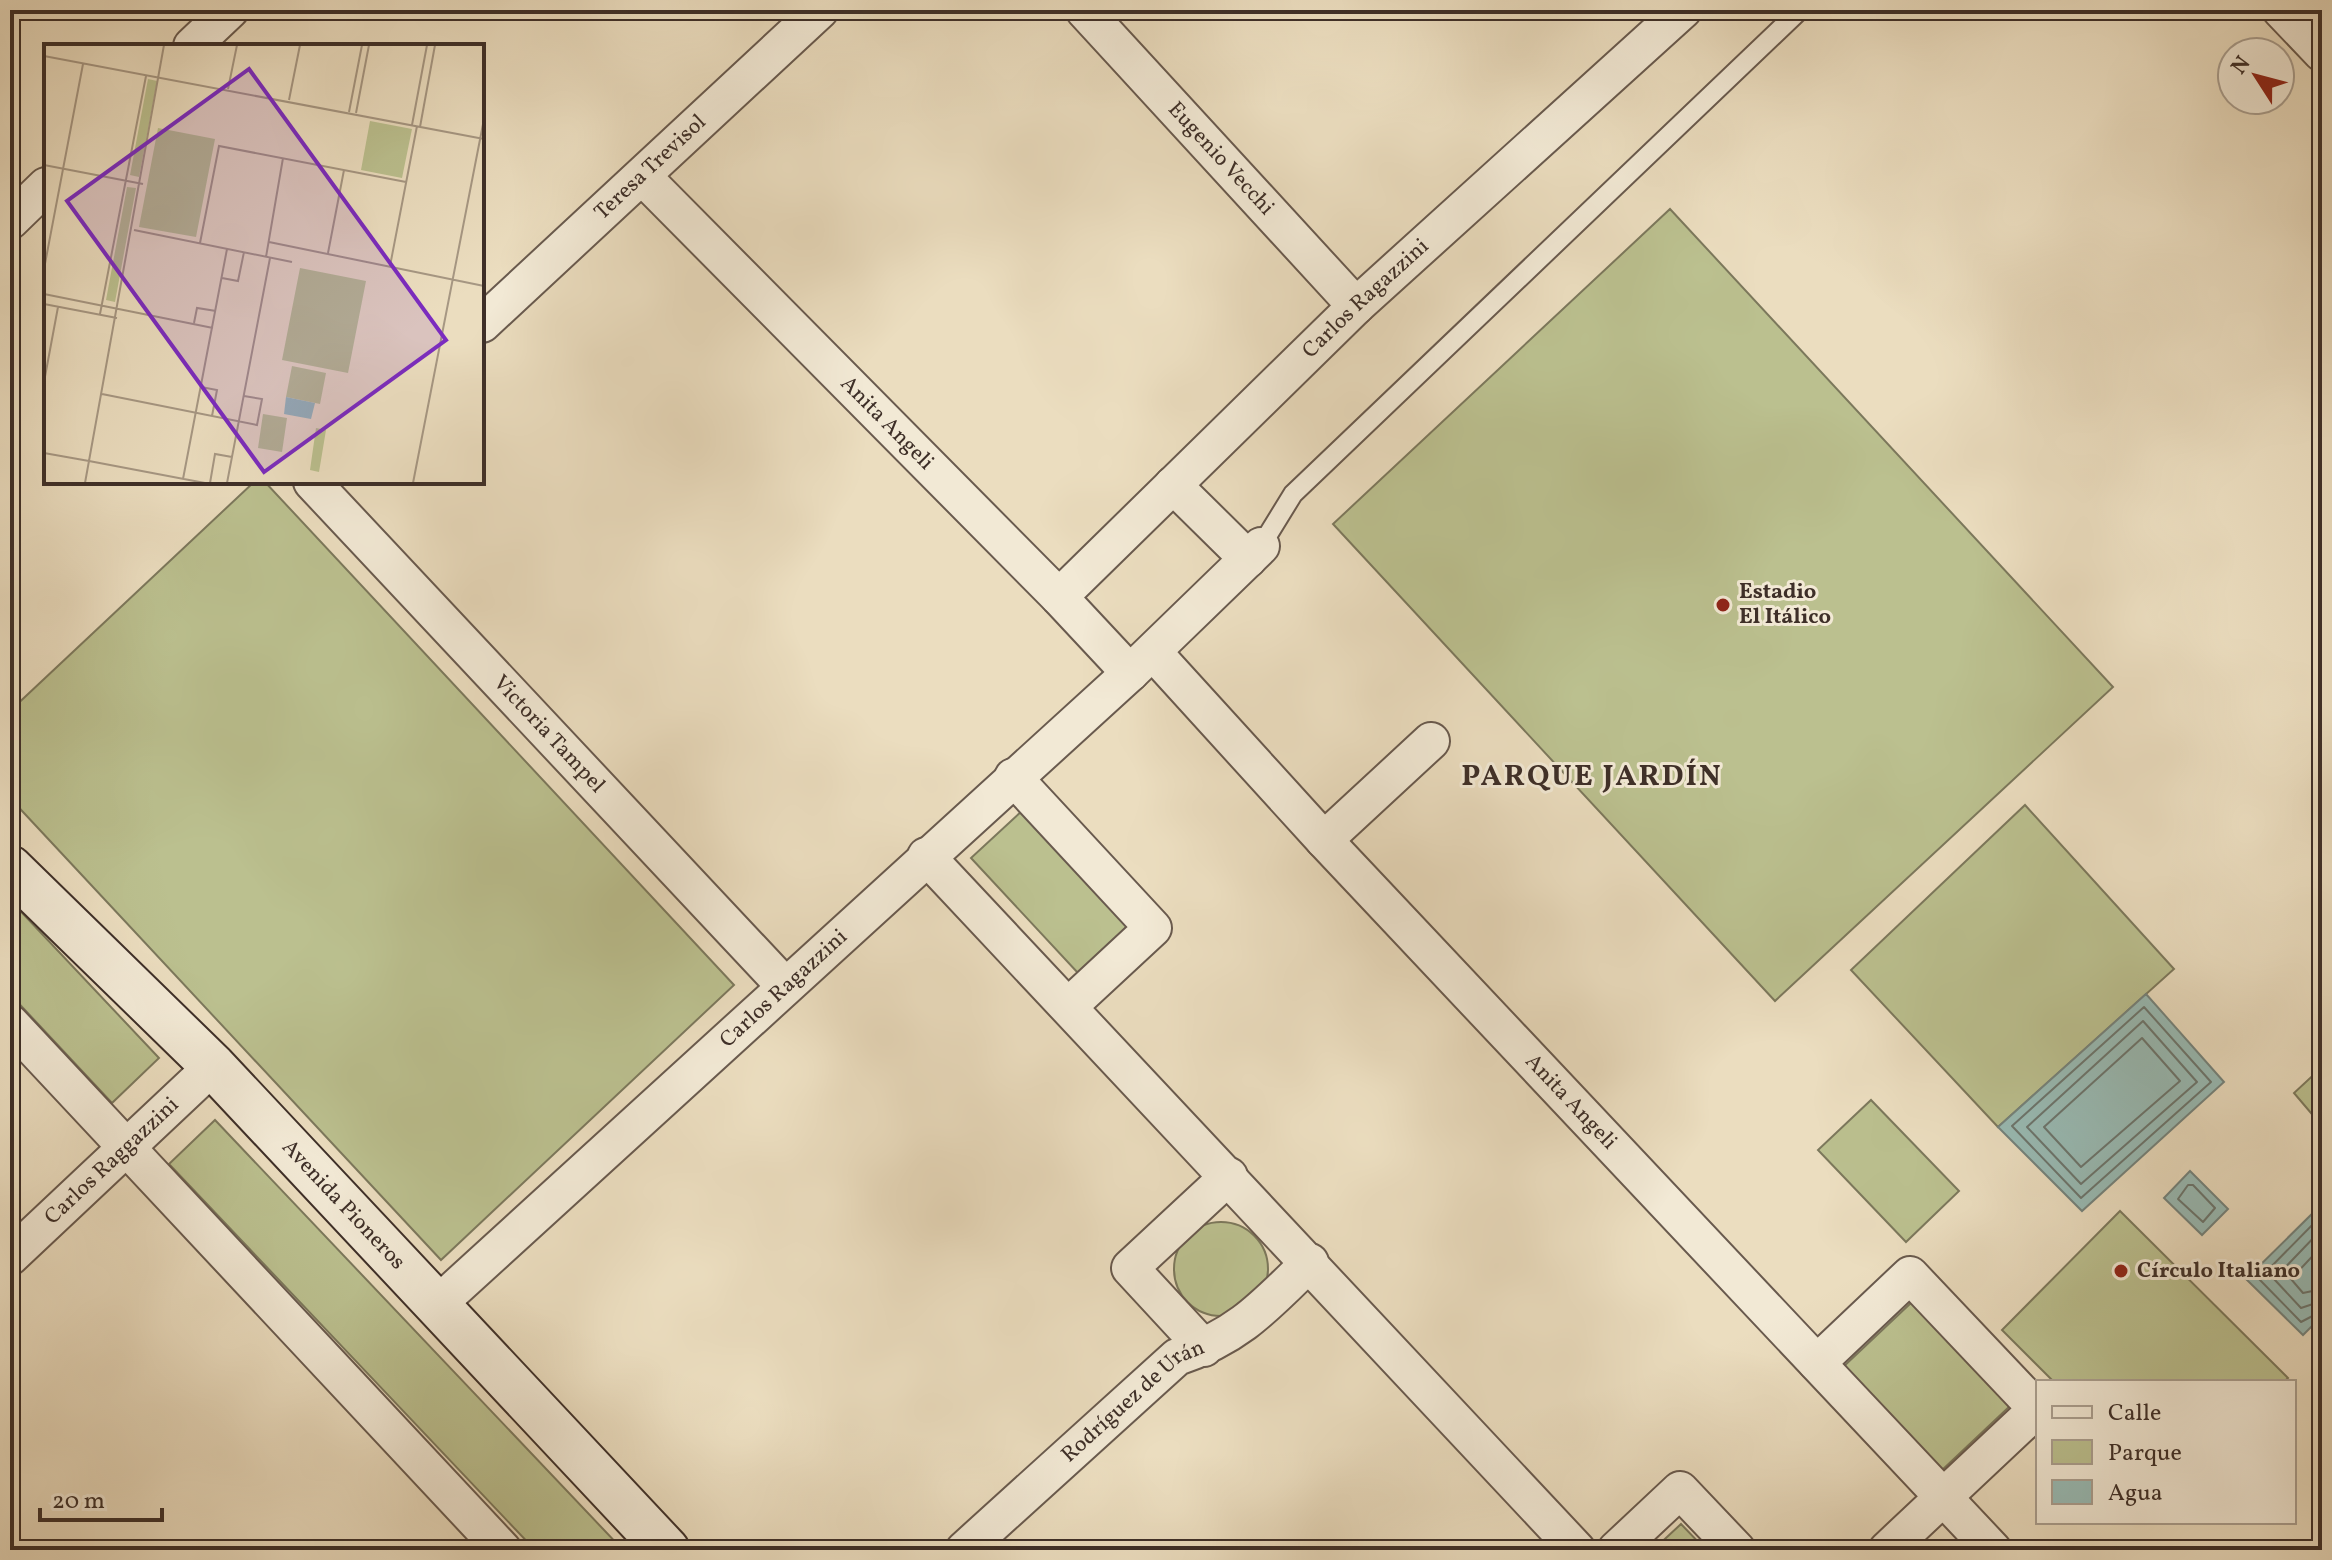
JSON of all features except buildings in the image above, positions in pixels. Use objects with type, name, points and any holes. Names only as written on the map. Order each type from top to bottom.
[{"type":"main road","name":"Avenida Pioneros","points":[[10,868],[213,1066],[667,1550]]},
{"type":"street","points":[[194,44],[230,10]]},
{"type":"street","name":"Teresa Trevisol","points":[[484,322],[820,10]]},
{"type":"street","name":"Eugenio Vecchi","points":[[1084,10],[1356,306]]},
{"type":"street","name":"Carlos Ragazzini","points":[[1059,597],[1356,306],[1683,10]]},
{"type":"street","points":[[2281,10],[2322,53]]},
{"type":"street","name":"Anita Angeli","points":[[642,176],[1059,597],[1141,662],[1324,840],[1993,1550]]},
{"type":"street","name":"Victoria Tampel","points":[[314,484],[784,985]]},
{"type":"street","points":[[1173,485],[1254,553]]},
{"type":"street","name":"Carlos Ragazzini","points":[[438,1304],[1141,662],[1254,553]]},
{"type":"street","points":[[1324,840],[1431,741]]},
{"type":"street","points":[[1013,777],[1153,928],[1069,1006]]},
{"type":"street","points":[[926,856],[1577,1550]]},
{"type":"street","points":[[10,1023],[503,1550]]},
{"type":"street","name":"Carlos Raggazzini","points":[[10,1257],[213,1066]]},
{"type":"street","points":[[1204,1348],[1130,1268],[1229,1176]]},
{"type":"street","name":"Rodríguez de Urán","points":[[964,1550],[1177,1357],[1204,1348],[1247,1323],[1310,1262]]},
{"type":"street","points":[[1817,1363],[1910,1275],[2036,1408]]},
{"type":"street","points":[[1887,1550],[2036,1410]]},
{"type":"street","points":[[1616,1550],[1680,1490],[1737,1550]]},
{"type":"lane","points":[[1254,553],[1293,494],[1800,10]]},
{"type":"green space","name":"Estadio El Itálico","points":[[1670,209],[2113,687],[1775,1001],[1333,524]]},
{"type":"green space","points":[[252,484],[267,484],[734,985],[441,1260],[10,798],[10,711]]},
{"type":"green space","points":[[2025,805],[2174,969],[1998,1127],[1851,970]]},
{"type":"green space","points":[[1023,810],[1130,924],[1078,973],[971,858]]},
{"type":"green space","points":[[10,900],[159,1058],[112,1103],[10,994]]},
{"type":"green space","points":[[2322,1067],[2322,1126],[2294,1093]]},
{"type":"green space","points":[[1871,1100],[1959,1191],[1906,1242],[1818,1150]]},
{"type":"green space","points":[[215,1120],[623,1550],[535,1550],[169,1164]]},
{"type":"green space","name":"Círculo Italiano","points":[[2120,1211],[2288,1378],[2052,1380],[2002,1330]]},
{"type":"green space","points":[[1221,1222],[1239,1226],[1254,1236],[1264,1251],[1268,1269],[1264,1287],[1254,1302],[1239,1312],[1221,1316],[1203,1312],[1188,1302],[1178,1287],[1174,1269],[1178,1251],[1188,1236],[1203,1226]]},
{"type":"green space","points":[[1912,1302],[2010,1406],[1940,1472],[1842,1368]]},
{"type":"green space","points":[[1681,1524],[1706,1550],[1653,1550]]},
{"type":"water","points":[[2146,994],[2224,1082],[2082,1211],[1998,1127]]},
{"type":"water","points":[[2190,1171],[2228,1209],[2202,1235],[2164,1198]]},
{"type":"water","name":"Círculo Italiano","points":[[2322,1204],[2322,1316],[2303,1335],[2246,1279]]},
{"type":"place","name":"Estadio El Itálico","points":[[1723,605]]},
{"type":"place","name":"Círculo Italiano","points":[[2121,1271]]},
{"type":"district","name":"PARQUE JARDÍN","points":[[1592,777]]}]
